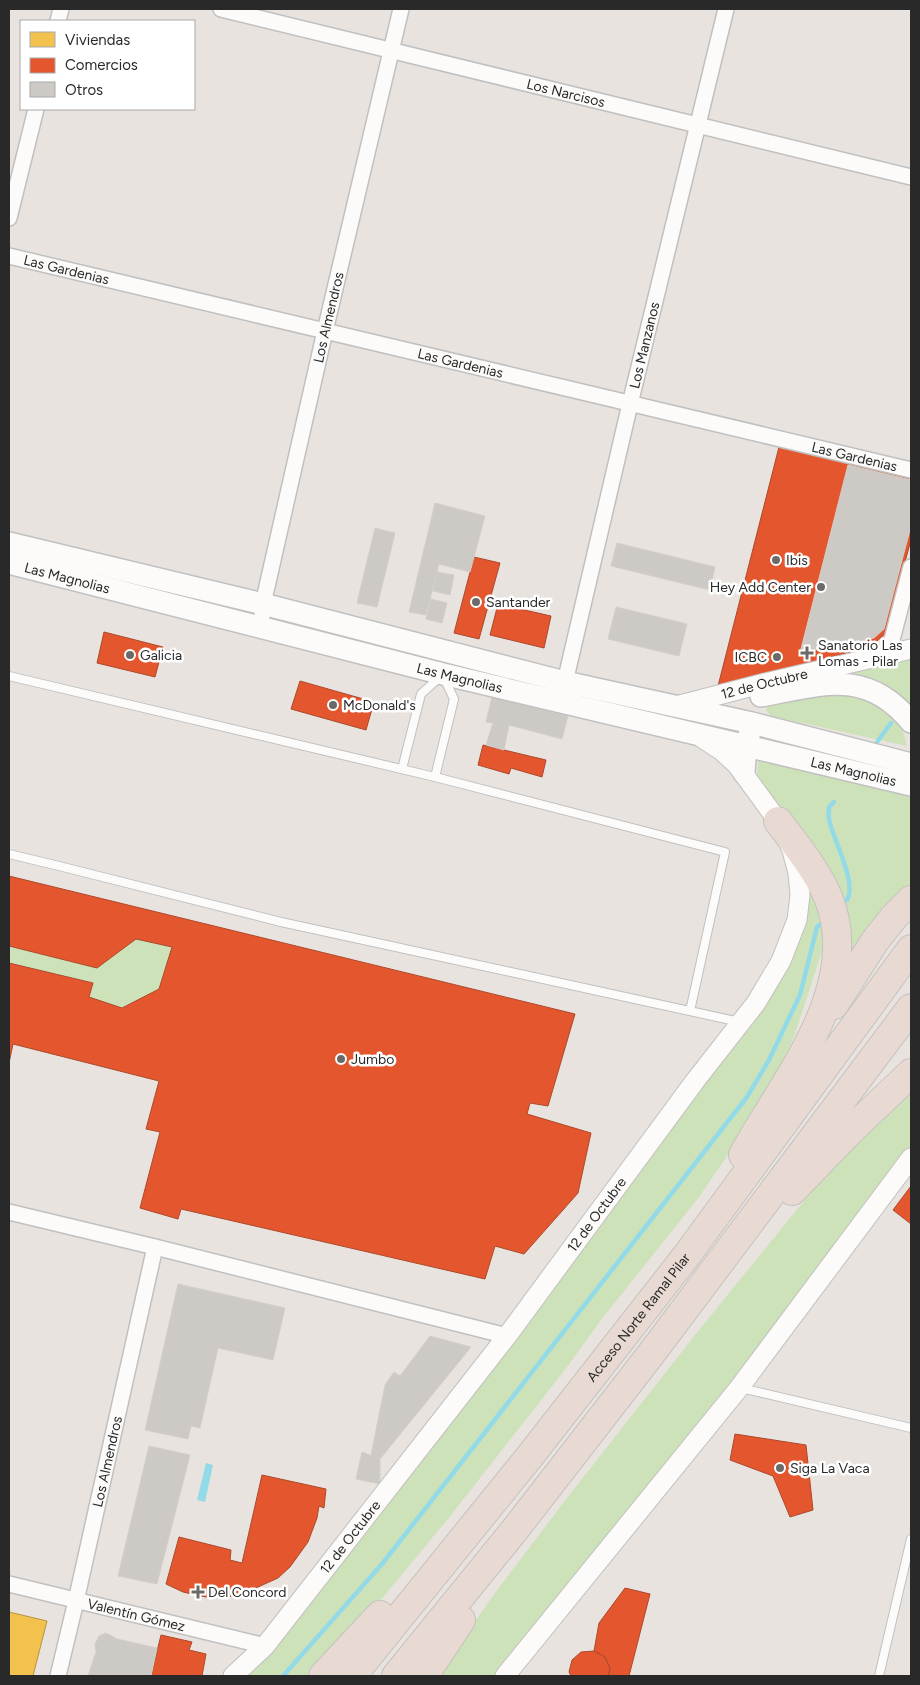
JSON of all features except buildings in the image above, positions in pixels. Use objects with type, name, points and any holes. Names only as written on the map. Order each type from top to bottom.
[{"type":"highway","points":[[778,821],[815,872],[828,896],[834,918],[836,966],[814,1035]]},
{"type":"highway","points":[[687,1256],[759,1125],[791,1076],[814,1035],[875,941],[911,900]]},
{"type":"highway","name":"Acceso Norte Ramal Pilar","points":[[352,1676],[530,1456],[687,1256],[911,949]]},
{"type":"highway","points":[[396,1676],[517,1527],[718,1267],[911,1008]]},
{"type":"highway","points":[[718,1267],[848,1132],[911,1073]]},
{"type":"highway","points":[[323,1676],[530,1456]]},
{"type":"highway","points":[[424,1676],[451,1638],[517,1527]]},
{"type":"main road","name":"Las Magnolias","points":[[9,543],[264,604],[445,663],[692,732],[911,785]]},
{"type":"main road","name":"Las Magnolias","points":[[9,563],[261,628],[445,663],[565,682],[752,723],[911,764]]},
{"type":"main road","points":[[744,774],[746,745],[763,689],[851,684],[883,696],[911,722]]},
{"type":"street","name":"Los Narcisos","points":[[221,9],[911,177]]},
{"type":"street","name":"Los Almendros","points":[[261,628],[264,604],[325,331],[401,9]]},
{"type":"street","name":"Los Manzanos","points":[[565,682],[726,9]]},
{"type":"street","points":[[9,218],[36,110]]},
{"type":"street","name":"Las Gardenias","points":[[9,256],[911,470]]},
{"type":"street","points":[[888,655],[911,567]]},
{"type":"street","name":"12 de Octubre","points":[[676,706],[763,689],[911,649]]},
{"type":"street","name":"12 de Octubre","points":[[233,1676],[265,1646],[508,1336],[696,1080],[742,1022],[766,988],[781,961],[793,933],[800,895],[798,873],[792,850],[778,821],[744,774],[722,751],[692,732]]},
{"type":"street","points":[[505,1676],[739,1388],[911,1158]]},
{"type":"street","points":[[9,1212],[155,1246],[508,1336]]},
{"type":"street","name":"Los Almendros","points":[[58,1676],[155,1246]]},
{"type":"street","name":"Valentín Gómez","points":[[9,1584],[265,1646]]},
{"type":"lane","points":[[402,769],[421,694],[445,663]]},
{"type":"lane","points":[[435,777],[454,699],[445,663]]},
{"type":"lane","points":[[9,676],[435,777],[725,852],[690,1011]]},
{"type":"lane","points":[[9,854],[281,922],[742,1022]]},
{"type":"lane","points":[[739,1388],[911,1428]]},
{"type":"lane","points":[[879,1676],[911,1539]]},
{"type":"green space","points":[[911,658],[911,708],[880,681],[853,673]]},
{"type":"green space","points":[[836,692],[873,702],[889,712],[901,727],[907,746],[771,716],[766,710],[768,702]]},
{"type":"green space","points":[[759,759],[911,795],[911,884],[862,935],[836,982],[843,958],[773,802],[757,774]]},
{"type":"green space","points":[[806,875],[817,896],[825,942],[795,1034],[771,1092],[699,1197],[601,1320],[567,1367],[451,1515],[370,1613],[311,1676],[242,1676],[557,1278],[755,1017]]},
{"type":"green space","points":[[136,939],[172,947],[159,989],[122,1008],[89,997],[93,983],[9,963],[9,946],[97,968]]},
{"type":"green space","points":[[911,1087],[911,1146],[706,1419],[497,1676],[436,1676],[495,1593],[567,1498],[699,1330],[830,1169]]},
{"type":"water","points":[[206,1463],[213,1465],[205,1502],[197,1500]]},
{"type":"waterway","points":[[877,742],[891,723]]},
{"type":"waterway","points":[[834,802],[829,807],[829,817],[847,872],[850,892],[847,900]]},
{"type":"waterway","points":[[283,1676],[382,1564],[747,1097],[769,1060],[800,995],[817,927],[823,922]]},
{"type":"place","name":"Ibis","points":[[776,560]]},
{"type":"place","name":"Hey Add Center","points":[[821,587]]},
{"type":"place","name":"Santander","points":[[476,602]]},
{"type":"place","name":"Sanatorio Las Lomas - Pilar","points":[[807,653]]},
{"type":"place","name":"Galicia","points":[[130,655]]},
{"type":"place","name":"ICBC","points":[[777,657]]},
{"type":"place","name":"McDonald's","points":[[333,705]]},
{"type":"place","name":"Jumbo","points":[[341,1059]]},
{"type":"place","name":"Siga La Vaca","points":[[780,1468]]},
{"type":"place","name":"Del Concord","points":[[198,1592]]}]
